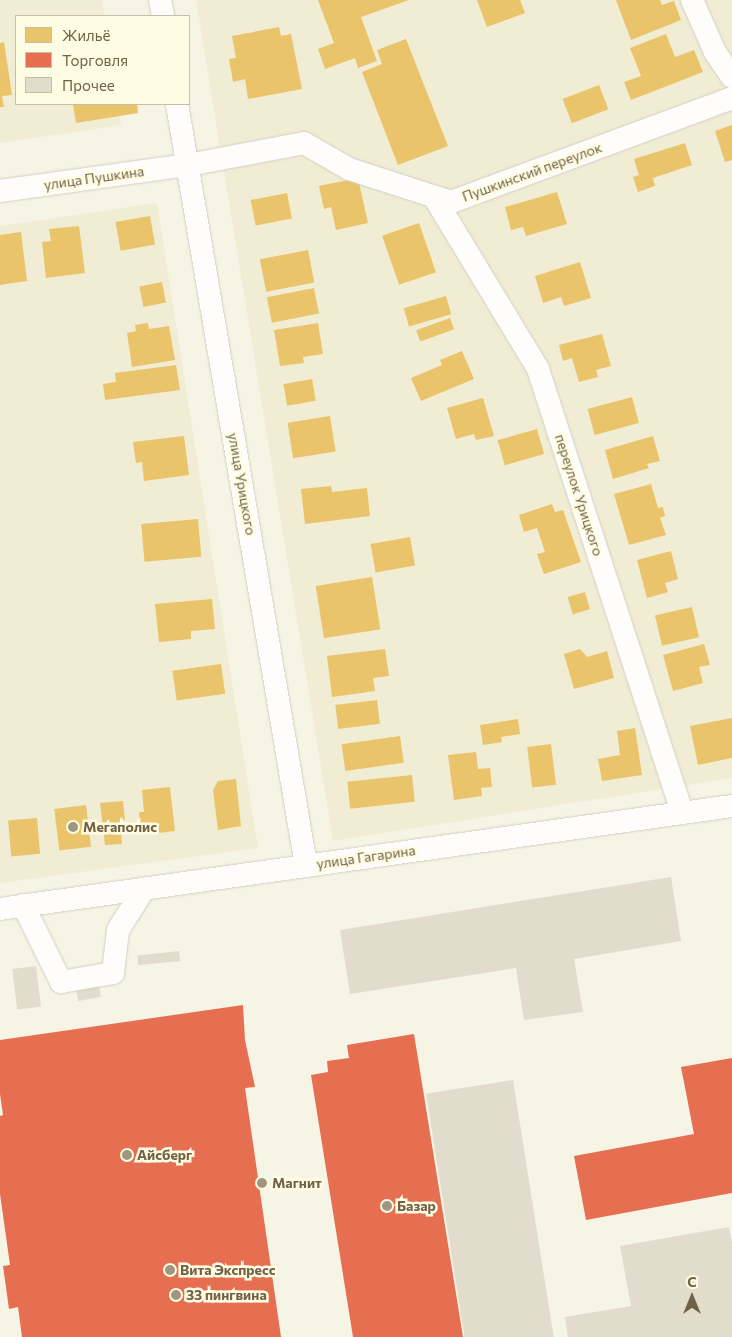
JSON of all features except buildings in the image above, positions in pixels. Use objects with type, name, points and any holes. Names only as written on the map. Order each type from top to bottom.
[{"type":"street","points":[[160,0],[163,15]]},
{"type":"street","points":[[692,0],[715,52],[732,77]]},
{"type":"street","name":"Пушкинский переулок","points":[[188,165],[304,144],[349,169],[451,202],[732,98]]},
{"type":"street","name":"улица Урицкого","points":[[178,105],[306,865]]},
{"type":"street","name":"улица Пушкина","points":[[0,191],[188,165]]},
{"type":"street","name":"переулок Урицкого","points":[[434,196],[538,369],[682,814]]},
{"type":"street","name":"улица Гагарина","points":[[0,909],[732,806]]},
{"type":"street","points":[[23,906],[61,982],[113,974],[118,930],[144,890]]},
{"type":"shaded area","points":[[0,0],[102,0],[105,15],[15,15],[15,105],[118,105],[121,125],[0,143]]},
{"type":"shaded area","points":[[196,0],[732,0],[732,778],[333,841]]},
{"type":"shaded area","points":[[157,203],[258,848],[0,883],[0,226]]},
{"type":"place","name":"Мегаполис","points":[[73,827]]},
{"type":"place","name":"Айсберг","points":[[127,1155]]},
{"type":"place","name":"Магнит","points":[[262,1183]]},
{"type":"place","name":"Базар","points":[[387,1206]]},
{"type":"place","name":"Вита Экспресс","points":[[170,1270]]},
{"type":"place","name":"33 пингвина","points":[[176,1295]]}]
